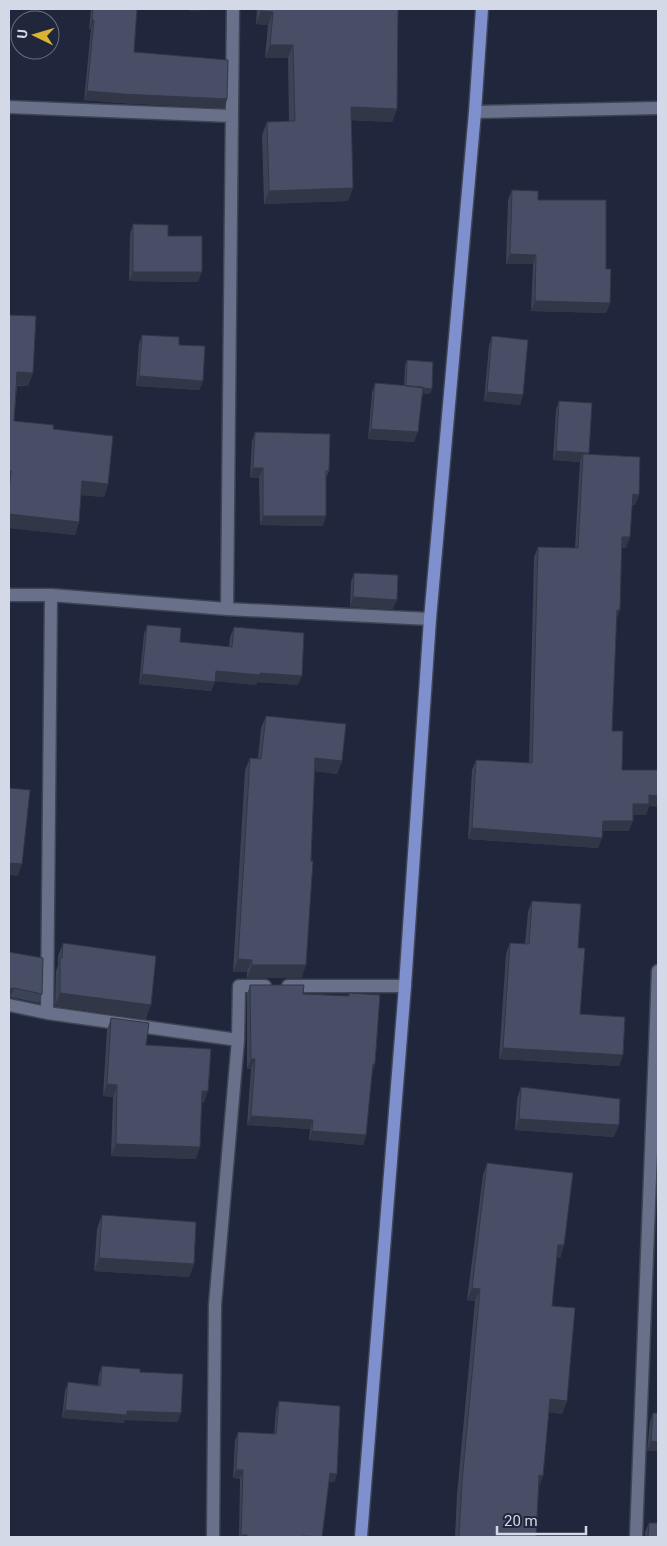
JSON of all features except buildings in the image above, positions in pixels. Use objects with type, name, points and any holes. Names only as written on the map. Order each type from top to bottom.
[{"type":"main road","points":[[361,1537],[405,986],[430,619],[475,112],[482,9]]},
{"type":"street","points":[[227,609],[233,9]]},
{"type":"street","points":[[9,107],[232,116]]},
{"type":"street","points":[[475,112],[658,108]]},
{"type":"street","points":[[9,595],[51,595],[227,609],[430,619]]},
{"type":"street","points":[[47,1013],[51,595]]},
{"type":"street","points":[[636,1537],[658,971]]},
{"type":"street","points":[[213,1537],[215,1305],[238,1040],[239,986],[405,986]]},
{"type":"street","points":[[9,1005],[47,1013],[238,1040]]}]
